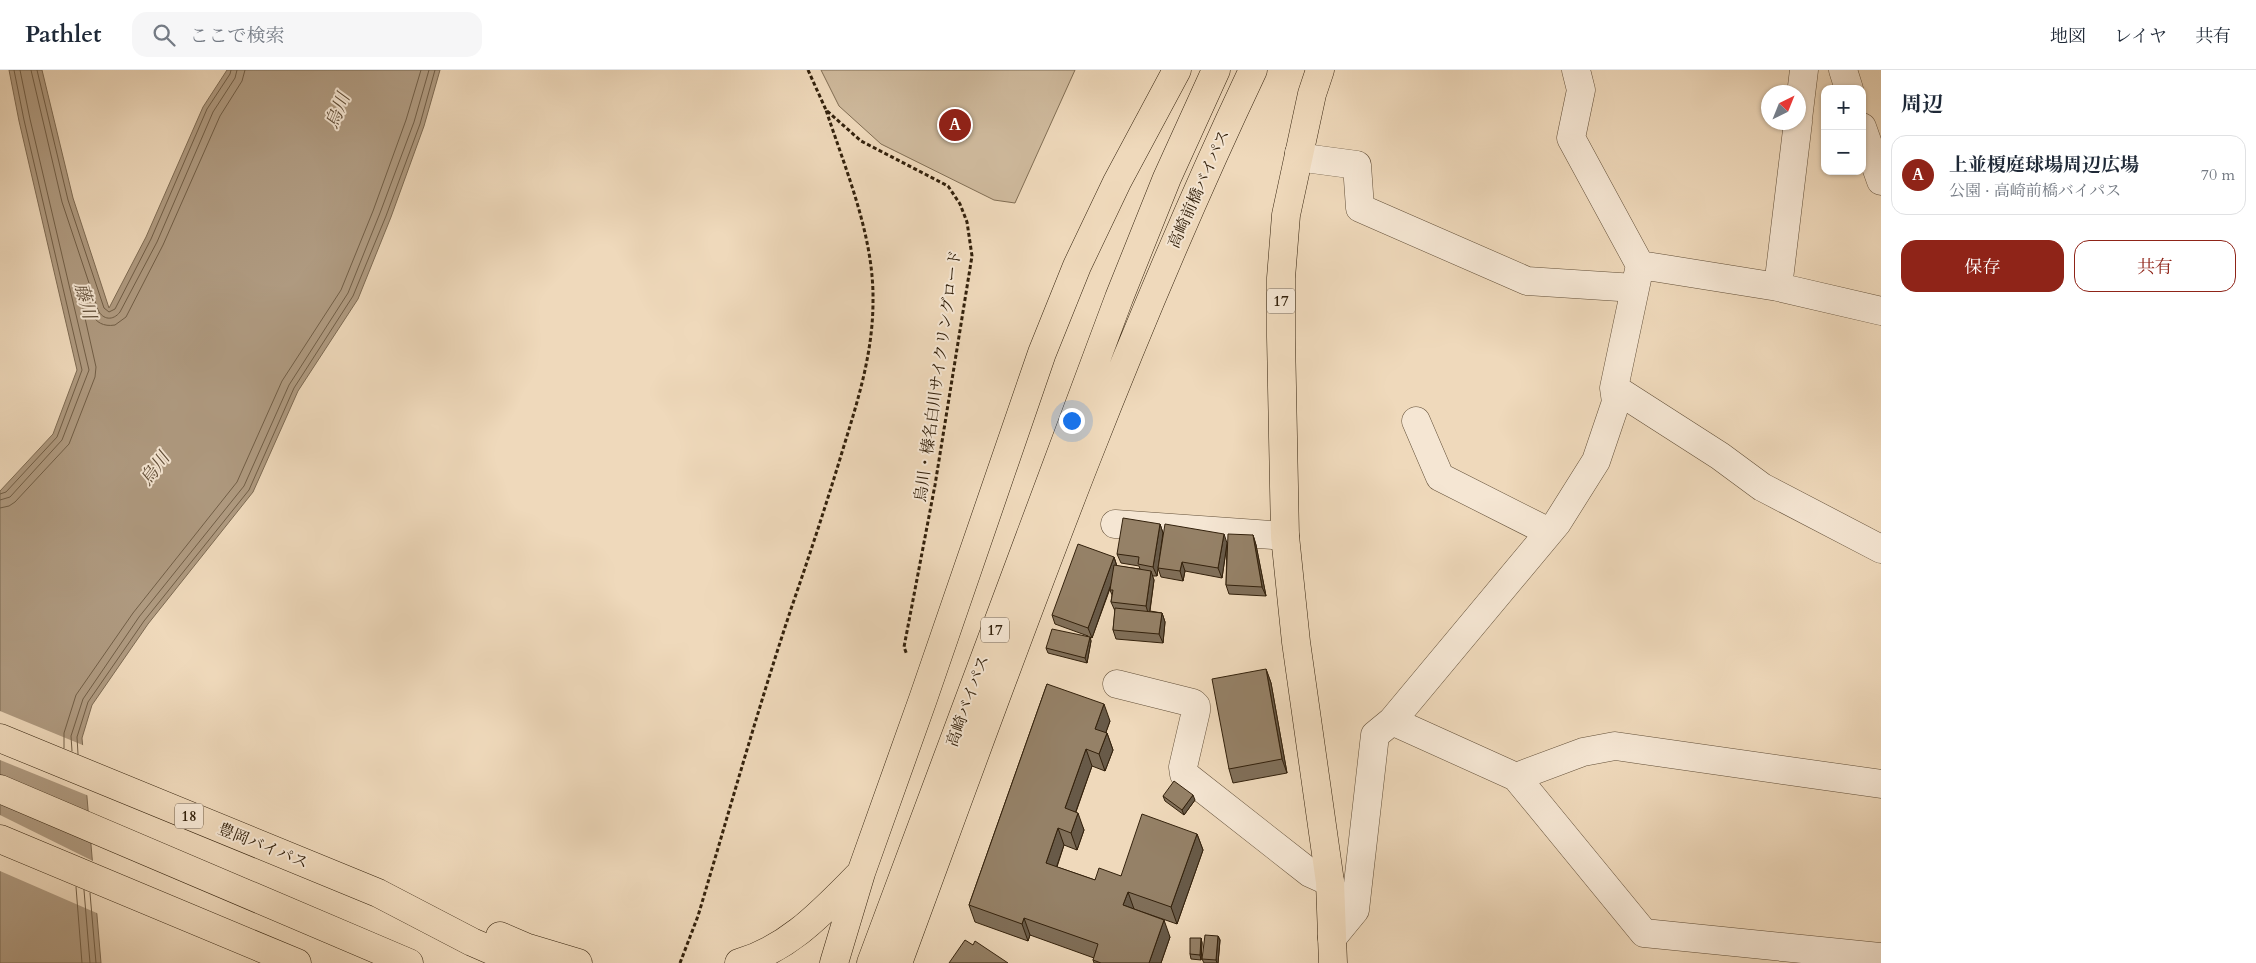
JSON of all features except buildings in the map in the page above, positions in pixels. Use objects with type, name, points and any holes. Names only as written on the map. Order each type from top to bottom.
[{"type":"highway","points":[[834,963],[861,873],[1046,345],[1081,258],[1117,182],[1177,70]]},
{"type":"highway","name":"高崎前橋バイパス","points":[[1119,298],[1166,178],[1216,70]]},
{"type":"highway","name":"高崎前橋バイパス","points":[[1148,308],[1202,179],[1254,70]]},
{"type":"highway","name":"17","points":[[1320,70],[1312,94],[1286,215],[1281,278],[1285,536],[1296,642],[1330,882],[1333,950]]},
{"type":"highway","name":"高崎バイパス","points":[[871,963],[1119,298]]},
{"type":"highway","name":"高崎バイパス","points":[[898,963],[1019,635],[1148,308]]},
{"type":"highway","name":"豊岡バイパス","points":[[0,738],[378,893],[472,942],[521,963]]},
{"type":"highway","points":[[0,789],[409,963]]},
{"type":"highway","points":[[0,839],[298,963]]},
{"type":"highway","points":[[739,963],[760,955],[790,939],[817,917],[861,873]]},
{"type":"highway","points":[[378,893],[478,927],[528,948],[578,963]]},
{"type":"street","points":[[1333,950],[1355,910],[1374,735],[1392,721],[1557,523],[1596,461],[1616,402],[1614,388],[1637,276],[1571,138],[1580,90],[1576,70]]},
{"type":"street","points":[[1802,85],[1804,70]]},
{"type":"street","points":[[1843,70],[1848,85]]},
{"type":"street","points":[[1778,287],[1797,130]]},
{"type":"street","points":[[1863,130],[1881,181]]},
{"type":"street","points":[[1299,154],[1312,159],[1357,165],[1360,208],[1528,281],[1637,276],[1778,287],[1881,311]]},
{"type":"street","points":[[1614,388],[1720,456],[1762,487],[1881,549]]},
{"type":"street","points":[[1416,421],[1440,476],[1548,532]]},
{"type":"street","points":[[1115,524],[1285,536]]},
{"type":"street","points":[[1117,684],[1192,703],[1196,706],[1183,767],[1184,774],[1310,873],[1330,882]]},
{"type":"street","points":[[1392,721],[1516,777],[1644,933],[1881,957]]},
{"type":"street","points":[[1516,777],[1583,752],[1615,746],[1881,784]]},
{"type":"path","name":"烏川・榛名白川サイクリングロード","points":[[808,70],[826,110],[862,141],[948,186],[960,204],[967,222],[972,256],[935,485],[904,647],[910,661]]},
{"type":"path","points":[[680,963],[698,916],[786,623],[862,388],[872,343],[874,300],[871,261],[859,213],[826,110]]},
{"type":"shaded area","points":[[821,70],[1075,70],[1015,203],[994,200],[881,144],[839,106]]},
{"type":"water","points":[[9,70],[42,70],[73,198],[109,308],[146,237],[203,107],[227,70],[440,70],[424,126],[391,217],[358,299],[298,391],[253,492],[148,624],[92,705],[82,738],[101,963],[0,963],[0,491],[53,434],[77,370],[19,121]]},
{"type":"pier","points":[[0,711],[85,746],[89,796],[0,760]]},
{"type":"pier","points":[[0,815],[95,862],[99,914],[0,871]]},
{"type":"place","name":"上並榎庭球場周辺広場","points":[[955,125]]},
{"type":"water label","name":"烏川","points":[[338,111]]},
{"type":"water label","name":"藤川","points":[[85,301]]},
{"type":"water label","name":"烏川","points":[[155,469]]}]
